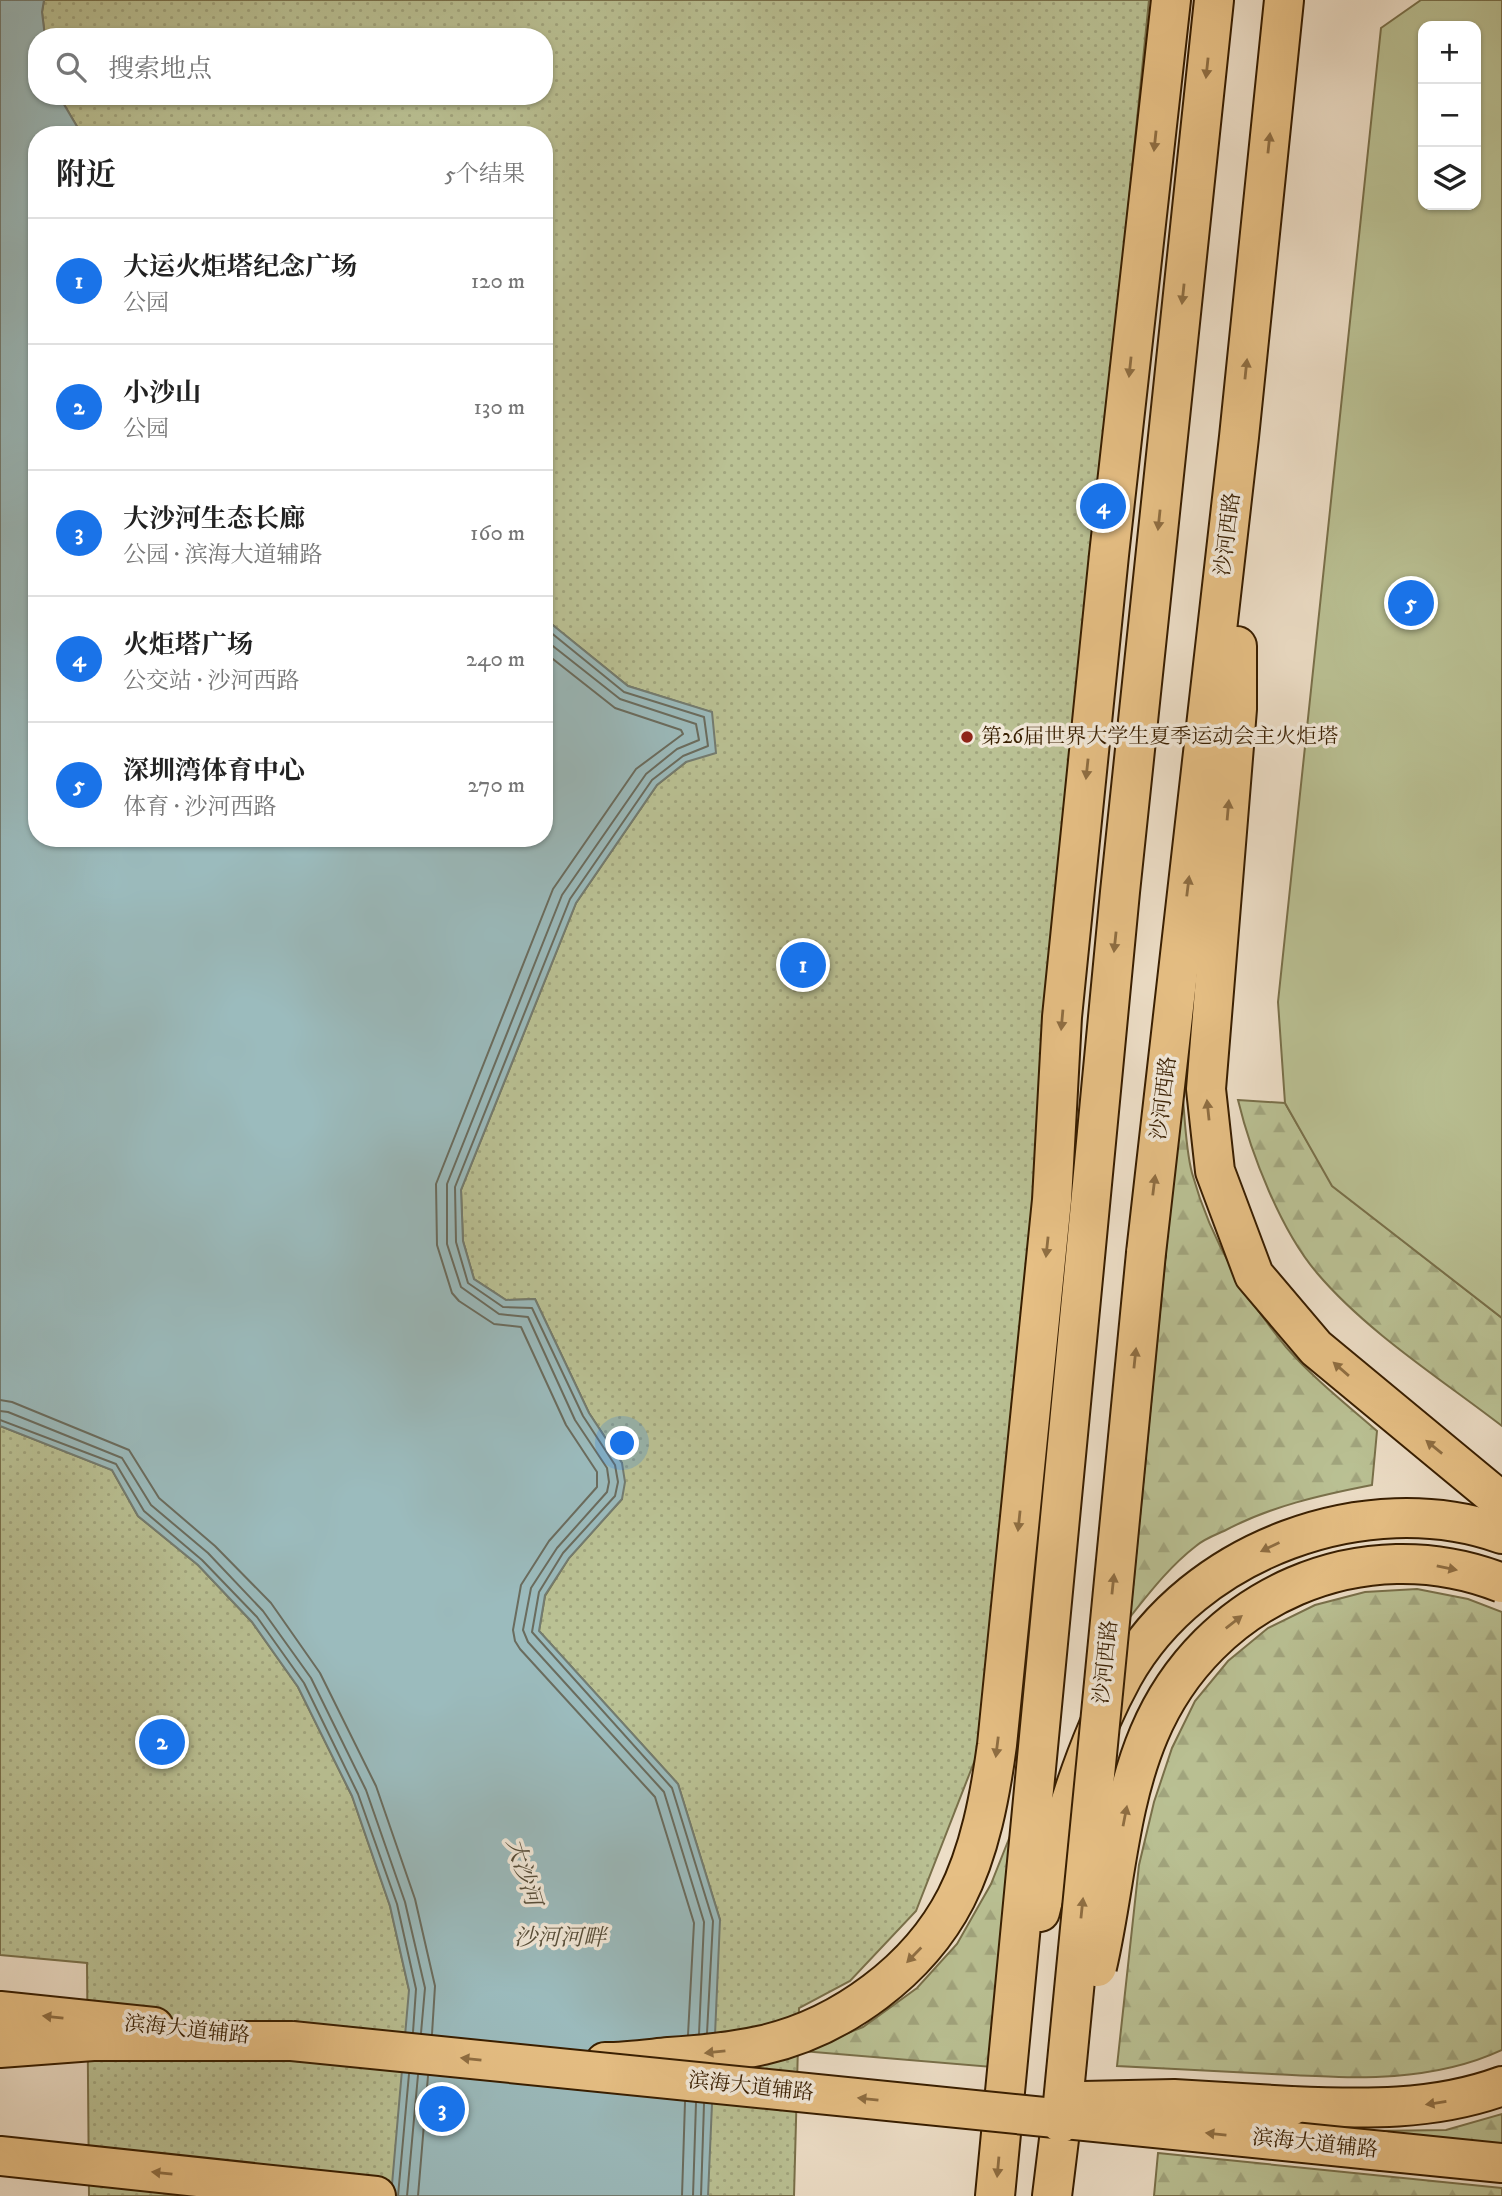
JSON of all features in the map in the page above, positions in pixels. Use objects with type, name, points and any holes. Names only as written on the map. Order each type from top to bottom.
[{"type":"main road","points":[[509,2062],[614,2062],[678,2057],[765,2045],[834,2018],[883,1984],[919,1951],[939,1927],[957,1897],[983,1823],[992,1783],[1052,1200],[1062,1017],[1109,555],[1171,0]]},
{"type":"main road","points":[[995,2196],[1120,892],[1214,0]]},
{"type":"main road","name":"沙河西路","points":[[1052,2196],[1146,1253],[1239,437],[1284,0]]},
{"type":"main road","points":[[1279,45],[1300,0]]},
{"type":"main road","points":[[1239,437],[1237,709],[1206,1089],[1215,1171],[1255,1275],[1316,1348],[1489,1491]]},
{"type":"main road","points":[[1109,555],[1120,892]]},
{"type":"main road","points":[[1005,2089],[1032,1944],[1052,1863],[1096,1734],[1124,1675],[1152,1636],[1178,1607],[1225,1571],[1278,1543],[1335,1525],[1393,1518],[1449,1521],[1502,1534]]},
{"type":"main road","points":[[1060,2123],[1103,1943],[1133,1777],[1149,1733],[1168,1695],[1202,1651],[1234,1621],[1275,1595],[1303,1582],[1345,1569],[1386,1564],[1432,1565],[1481,1575],[1502,1583]]},
{"type":"main road","name":"滨海大道辅路","points":[[0,2011],[1502,2163]]},
{"type":"main road","points":[[0,2048],[93,2041],[292,2041]]},
{"type":"main road","points":[[914,2104],[966,2105],[1136,2099],[1357,2109],[1416,2106],[1472,2097],[1502,2086]]},
{"type":"main road","points":[[0,2156],[376,2196]]},
{"type":"green space","points":[[44,0],[1149,0],[1067,820],[1051,1026],[978,1752],[916,1911],[850,1981],[799,2008],[794,2196],[89,2196],[87,1963],[0,1955],[0,1426],[112,1470],[138,1516],[198,1565],[252,1622],[298,1687],[352,1796],[390,1906],[409,1990],[720,1920],[678,1784],[539,1631],[545,1596],[569,1558],[622,1499],[622,1463],[589,1413],[535,1299],[506,1300],[474,1279],[463,1241],[461,1190],[576,903],[657,785],[686,762],[711,712],[628,686],[553,625],[553,126],[77,126],[64,105],[553,105],[553,28],[44,28]]},
{"type":"green space","points":[[1421,0],[1502,0],[1502,1318],[1332,1186],[1285,1103],[1278,1002],[1381,28]]},
{"type":"green space","points":[[1182,1088],[1192,1173],[1199,1197],[1219,1243],[1243,1287],[1286,1347],[1318,1380],[1377,1431],[1372,1485],[1278,1508],[1206,1539],[1169,1571],[1130,1617]]},
{"type":"green space","points":[[1238,1100],[1285,1103],[1333,1186],[1502,1318],[1502,1426],[1381,1335],[1317,1273],[1291,1236],[1269,1191]]},
{"type":"green space","points":[[1417,1589],[1468,1599],[1502,1612],[1502,2050],[1446,2069],[1389,2076],[1331,2077],[1117,2066],[1139,1865],[1154,1802],[1172,1748],[1195,1701],[1228,1661],[1268,1628],[1315,1605],[1365,1592]]},
{"type":"green space","points":[[1016,1821],[992,2067],[802,2051],[863,2027],[917,1988],[957,1944],[991,1884]]},
{"type":"green space","points":[[1502,2114],[1502,2145],[1372,2131],[1446,2130]]},
{"type":"green space","points":[[1158,2153],[1502,2188],[1502,2196],[1154,2196]]},
{"type":"water","points":[[0,0],[44,0],[44,28],[28,28],[28,105],[64,105],[77,126],[28,126],[28,847],[553,847],[553,625],[628,686],[712,712],[716,753],[686,762],[657,785],[576,903],[461,1190],[463,1241],[474,1279],[506,1300],[535,1299],[589,1413],[622,1463],[625,1482],[622,1499],[569,1558],[545,1595],[539,1631],[678,1784],[720,1920],[708,2196],[391,2196],[409,1990],[390,1906],[352,1796],[298,1687],[252,1622],[198,1565],[138,1516],[112,1470],[0,1426]]},
{"type":"place","name":"火炬塔广场","points":[[1103,506]]},
{"type":"place","name":"深圳湾体育中心","points":[[1411,603]]},
{"type":"place","name":"第26届世界大学生夏季运动会主火炬塔","points":[[967,737]]},
{"type":"place","name":"大运火炬塔纪念广场","points":[[803,965]]},
{"type":"place","name":"小沙山","points":[[162,1742]]},
{"type":"place","name":"大沙河生态长廊","points":[[442,2109]]},
{"type":"water label","name":"大沙河","points":[[523,1872]]},
{"type":"water label","name":"沙河河畔","points":[[560,1938]]}]
